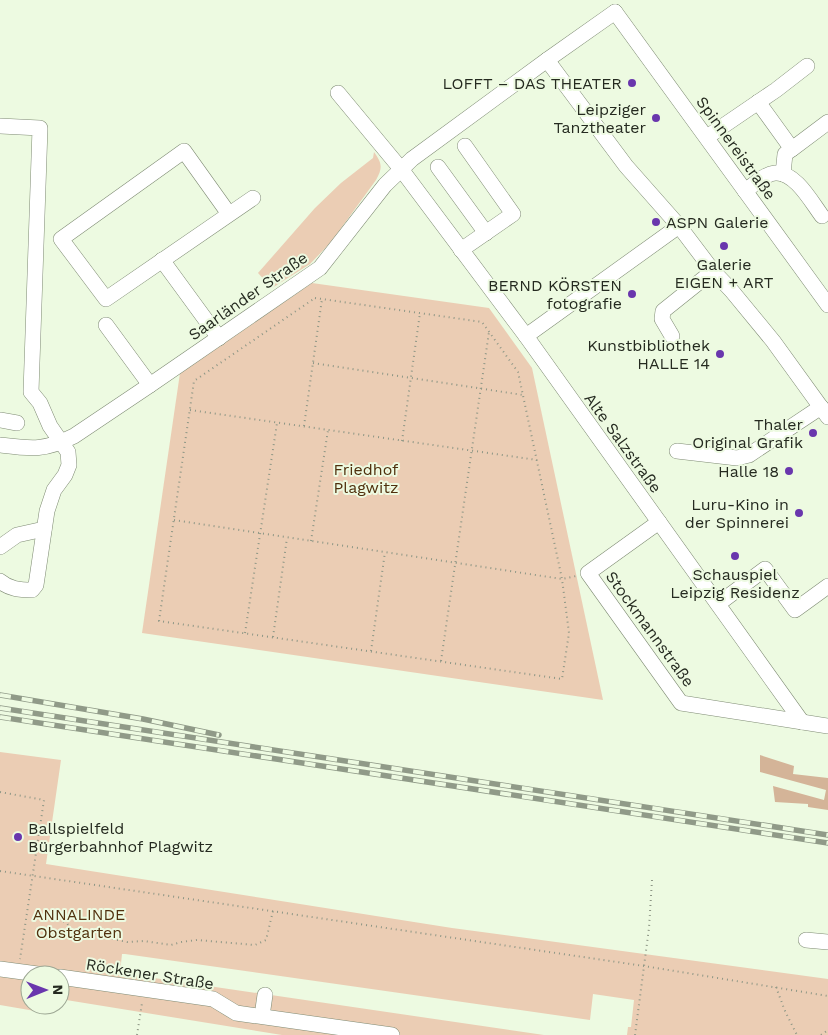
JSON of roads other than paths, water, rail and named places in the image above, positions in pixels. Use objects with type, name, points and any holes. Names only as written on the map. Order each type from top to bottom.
[{"type":"street","name":"Saarländer Straße","points":[[0,445],[35,449],[52,446],[90,426],[320,268],[385,185],[412,159],[547,60],[614,6]]},
{"type":"street","name":"Spinnereistraße","points":[[614,6],[828,305]]},
{"type":"street","points":[[547,60],[626,166],[679,226],[714,272],[773,341],[824,412],[749,455],[737,458],[677,451]]},
{"type":"street","points":[[707,137],[807,66]]},
{"type":"street","name":"Alte Salzstraße","points":[[338,93],[401,169],[526,336],[802,722]]},
{"type":"street","points":[[758,102],[792,149]]},
{"type":"street","points":[[783,174],[785,154],[828,122]]},
{"type":"street","points":[[0,126],[40,128],[31,392],[40,403],[50,426],[68,452],[69,465],[66,475],[54,490],[47,511],[36,585],[32,590],[22,590],[6,587],[0,581]]},
{"type":"street","points":[[460,250],[513,214],[464,146]]},
{"type":"street","points":[[229,214],[184,151],[61,239],[106,299],[253,198]]},
{"type":"street","points":[[438,167],[486,233]]},
{"type":"street","points":[[745,191],[769,175],[783,174],[795,179],[822,216]]},
{"type":"street","points":[[526,336],[679,226]]},
{"type":"street","points":[[162,260],[220,338]]},
{"type":"street","points":[[672,336],[662,319],[663,311],[714,272]]},
{"type":"street","points":[[106,324],[150,386]]},
{"type":"street","points":[[0,420],[16,423]]},
{"type":"street","name":"Stockmannstraße","points":[[659,522],[588,573],[681,703],[802,722]]},
{"type":"street","points":[[0,547],[17,534],[44,529]]},
{"type":"street","points":[[718,604],[765,569],[795,610],[828,586]]},
{"type":"street","points":[[802,722],[828,726]]},
{"type":"street","points":[[806,940],[828,942]]},
{"type":"street","points":[[0,969],[20,972]]},
{"type":"street","name":"Röckener Straße","points":[[70,978],[213,999],[236,1013],[392,1035]]},
{"type":"street","points":[[262,1016],[265,995]]},
{"type":"railway","points":[[0,695],[143,719],[219,735]]},
{"type":"railway","points":[[0,708],[828,835]]},
{"type":"railway","points":[[0,717],[828,843]]},
{"type":"place","name":"LOFFT – DAS THEATER","points":[[632,83]]},
{"type":"place","name":"Leipziger Tanztheater","points":[[656,118]]},
{"type":"place","name":"ASPN Galerie","points":[[656,222]]},
{"type":"place","name":"Galerie EIGEN + ART","points":[[724,246]]},
{"type":"place","name":"BERND KÖRSTEN fotografie","points":[[632,294]]},
{"type":"place","name":"Kunstbibliothek HALLE 14","points":[[720,354]]},
{"type":"place","name":"Thaler Original Grafik","points":[[813,433]]},
{"type":"place","name":"Halle 18","points":[[789,471]]},
{"type":"place","name":"Luru-Kino in der Spinnerei","points":[[799,513]]},
{"type":"place","name":"Schauspiel Leipzig Residenz","points":[[735,556]]},
{"type":"place","name":"Ballspielfeld Bürgerbahnhof Plagwitz","points":[[18,837]]},
{"type":"park label","name":"Friedhof Plagwitz","points":[[366,478]]},
{"type":"park label","name":"ANNALINDE Obstgarten","points":[[79,923]]}]
